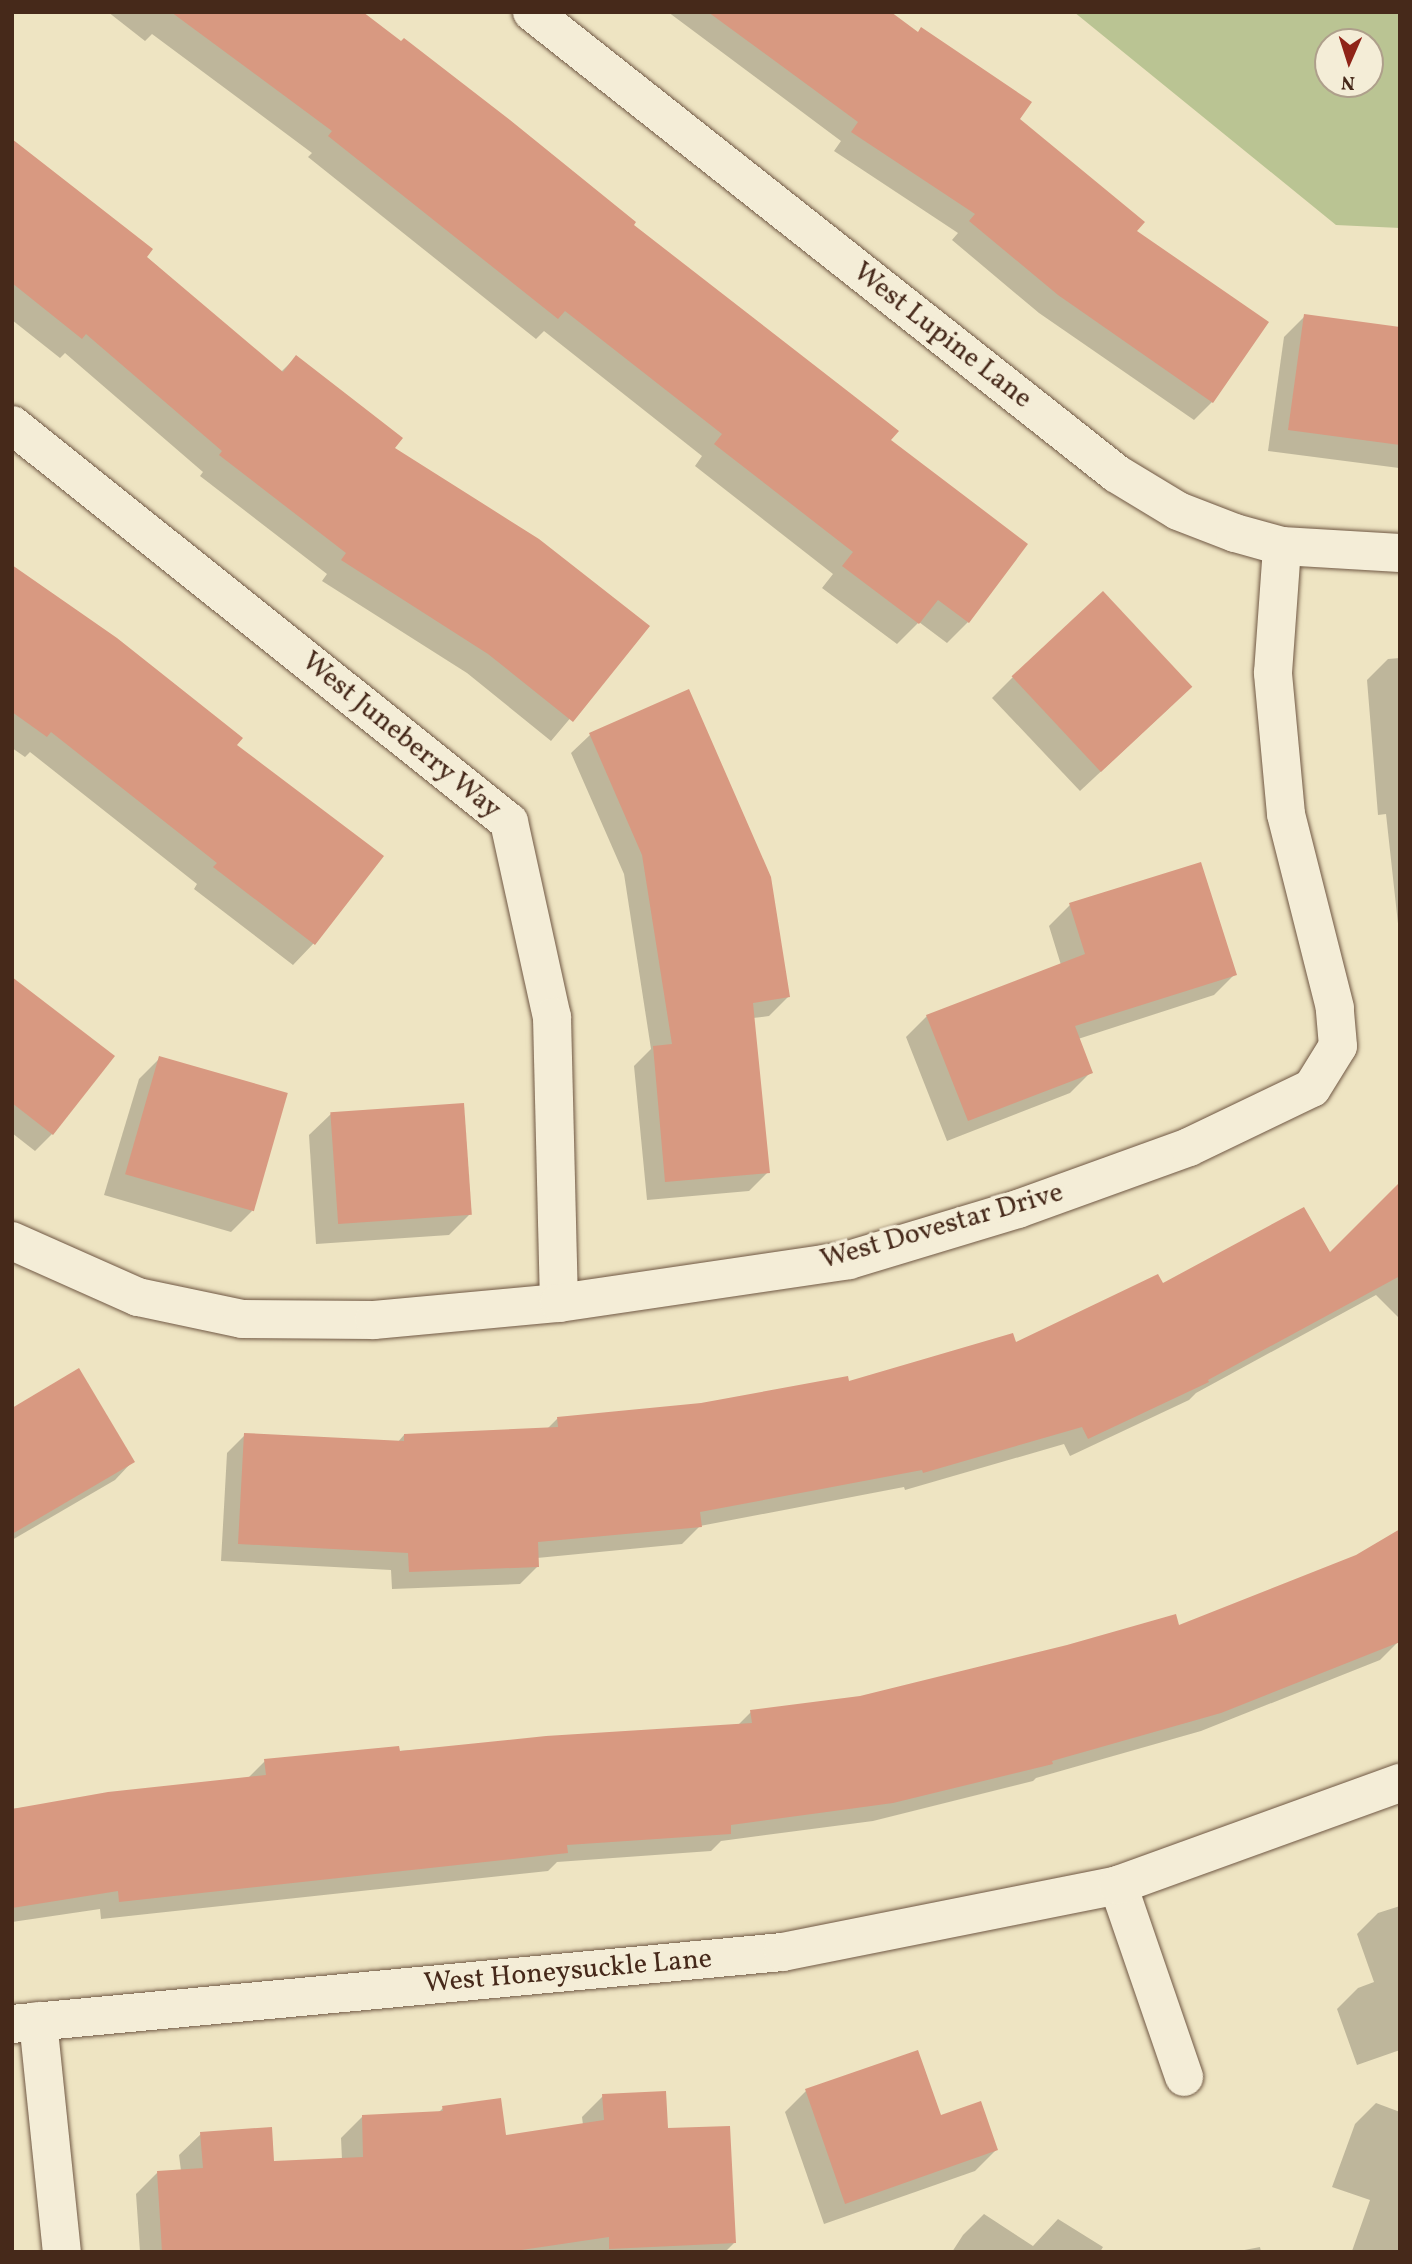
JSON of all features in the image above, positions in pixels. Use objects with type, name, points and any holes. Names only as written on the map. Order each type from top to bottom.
[{"type":"street","name":"West Lupine Lane","points":[[532,12],[1117,474],[1178,511],[1235,533],[1282,546],[1400,553]]},
{"type":"street","name":"West Juneberry Way","points":[[12,425],[509,822],[552,1017],[559,1303]]},
{"type":"street","name":"West Dovestar Drive","points":[[12,1241],[138,1297],[242,1320],[374,1320],[559,1303],[849,1260],[1018,1209],[1189,1147],[1311,1088],[1338,1046],[1335,1008],[1286,814],[1273,673],[1282,546]]},
{"type":"street","name":"West Honeysuckle Lane","points":[[25,2023],[783,1952],[1118,1885],[1400,1783]]},
{"type":"street","points":[[1118,1885],[1184,2077]]},
{"type":"street","points":[[25,2023],[62,2252]]},
{"type":"green space","points":[[1074,12],[1400,12],[1400,228],[1336,225]]},
{"type":"building","points":[[171,12],[363,12],[401,41],[404,38],[510,120],[636,222],[634,225],[899,431],[891,440],[1028,544],[969,623],[938,600],[919,624],[842,566],[853,552],[714,444],[722,434],[565,311],[558,319],[328,136],[332,131]]},
{"type":"building","points":[[708,12],[891,12],[918,32],[921,27],[1032,102],[1020,119],[1145,222],[1137,231],[1269,322],[1213,403],[1058,295],[969,221],[975,214],[851,132],[858,122]]},
{"type":"building","points":[[12,139],[153,249],[147,257],[283,372],[296,355],[403,438],[395,448],[539,539],[650,626],[573,722],[488,654],[341,560],[346,553],[219,455],[222,451],[86,334],[82,339],[12,283]]},
{"type":"building","points":[[1304,314],[1400,327],[1400,445],[1288,430]]},
{"type":"building","points":[[12,565],[117,638],[243,738],[237,745],[384,856],[315,945],[213,867],[217,863],[51,732],[47,737],[12,712]]},
{"type":"building","points":[[1103,591],[1192,687],[1101,772],[1012,676]]},
{"type":"building","points":[[689,689],[771,877],[790,997],[753,1003],[770,1173],[665,1182],[653,1046],[672,1044],[642,855],[589,733]]},
{"type":"building","points":[[1201,862],[1237,975],[1075,1026],[1093,1073],[968,1121],[926,1015],[1085,954],[1069,903]]},
{"type":"building","points":[[12,977],[115,1056],[53,1135],[12,1103]]},
{"type":"building","points":[[159,1056],[288,1093],[254,1211],[125,1174]]},
{"type":"building","points":[[464,1103],[472,1215],[338,1224],[330,1112]]},
{"type":"building","points":[[1400,1182],[1400,1276],[1208,1380],[1209,1382],[1088,1439],[1082,1427],[923,1473],[922,1470],[700,1512],[702,1527],[538,1542],[539,1567],[409,1572],[408,1553],[238,1544],[244,1433],[404,1441],[404,1434],[558,1427],[557,1417],[701,1403],[848,1376],[849,1381],[1013,1333],[1016,1342],[1158,1274],[1163,1283],[1304,1207],[1330,1252]]},
{"type":"building","points":[[79,1368],[135,1462],[12,1534],[12,1408]]},
{"type":"building","points":[[1400,1529],[1400,1642],[1221,1713],[1052,1761],[1053,1764],[893,1803],[731,1825],[731,1834],[567,1845],[568,1853],[119,1902],[118,1891],[12,1908],[12,1809],[108,1792],[266,1775],[264,1759],[399,1746],[400,1751],[546,1736],[752,1723],[750,1710],[860,1696],[1067,1645],[1176,1614],[1179,1625],[1356,1555]]},
{"type":"building","points":[[918,2050],[941,2115],[981,2101],[998,2150],[845,2204],[805,2089]]},
{"type":"building","points":[[666,2091],[668,2128],[730,2126],[736,2243],[609,2249],[609,2237],[508,2252],[162,2252],[157,2171],[203,2168],[200,2132],[272,2127],[274,2161],[363,2157],[362,2115],[443,2111],[442,2106],[501,2098],[506,2135],[604,2120],[602,2094]]}]
